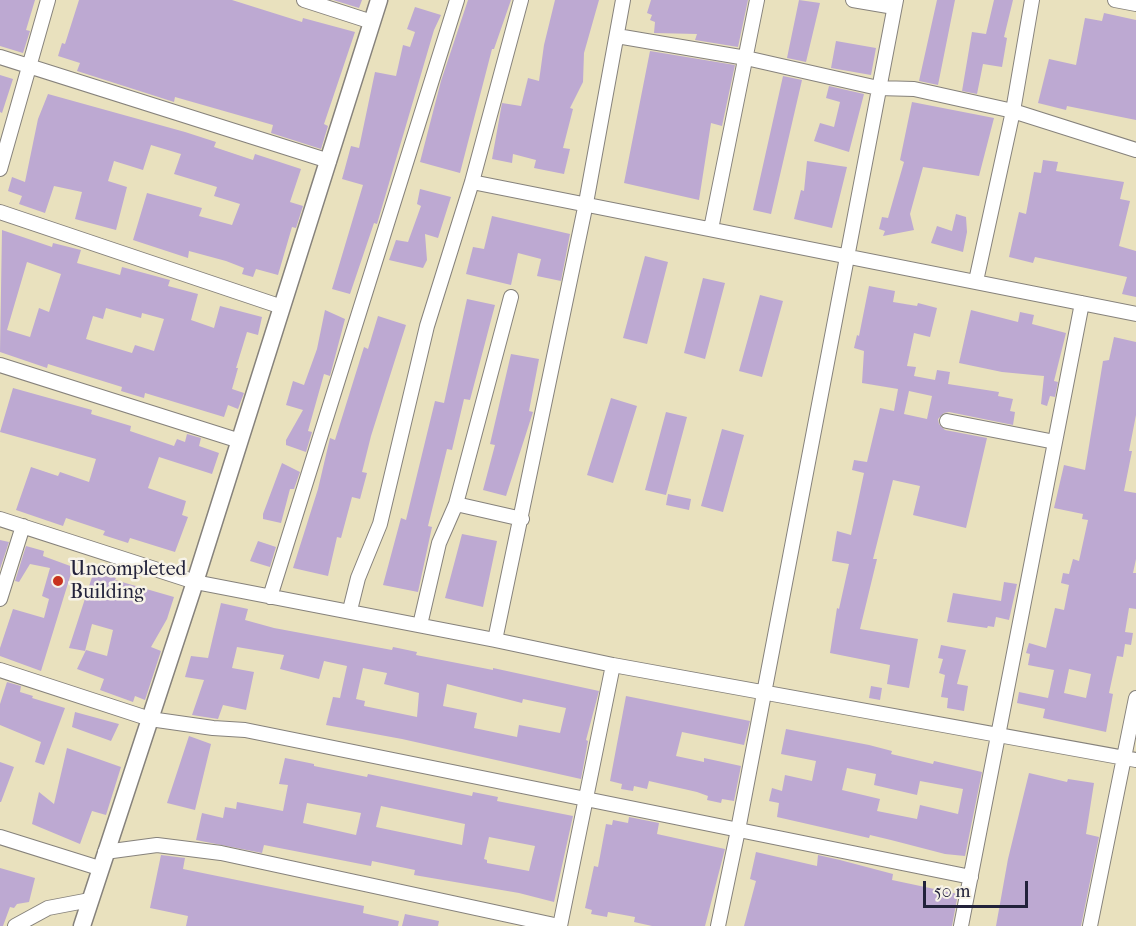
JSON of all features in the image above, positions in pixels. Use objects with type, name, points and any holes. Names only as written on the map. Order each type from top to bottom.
[{"type":"street","points":[[0,169],[48,0]]},
{"type":"street","points":[[304,0],[372,21]]},
{"type":"street","points":[[82,926],[195,582],[379,0]]},
{"type":"street","points":[[270,597],[457,0]]},
{"type":"street","points":[[350,610],[358,578],[380,524],[427,326],[472,182],[521,0]]},
{"type":"street","points":[[495,640],[586,203],[624,0]]},
{"type":"street","points":[[711,229],[757,0]]},
{"type":"street","points":[[718,926],[895,4],[853,0]]},
{"type":"street","points":[[976,281],[1013,111],[1032,0]]},
{"type":"street","points":[[1115,0],[1136,4]]},
{"type":"street","points":[[617,36],[746,58],[878,88],[914,89],[1013,111],[1136,150]]},
{"type":"street","points":[[0,57],[329,161]]},
{"type":"street","points":[[472,182],[1136,314]]},
{"type":"street","points":[[0,213],[282,307]]},
{"type":"street","points":[[420,626],[439,543],[456,504],[511,297]]},
{"type":"street","points":[[961,926],[1082,303]]},
{"type":"street","points":[[0,365],[240,441]]},
{"type":"street","points":[[947,421],[1055,442]]},
{"type":"street","points":[[456,504],[522,519]]},
{"type":"street","points":[[0,519],[195,582],[350,610],[613,664],[1130,759]]},
{"type":"street","points":[[0,599],[23,526]]},
{"type":"street","points":[[0,837],[102,860],[157,845],[221,853],[560,926],[613,664]]},
{"type":"street","points":[[0,670],[150,719],[245,730],[971,877]]},
{"type":"street","points":[[1090,926],[1130,759],[1136,698]]},
{"type":"street","points":[[15,926],[48,908],[90,900]]},
{"type":"building","points":[[0,0],[35,0],[26,30],[30,31],[23,53],[0,46]]},
{"type":"building","points":[[79,0],[232,0],[302,22],[303,18],[355,32],[324,124],[328,126],[321,149],[271,133],[273,125],[175,97],[174,102],[77,71],[80,63],[58,56],[62,43],[65,44]]},
{"type":"building","points":[[333,0],[362,0],[359,8]]},
{"type":"building","points":[[468,0],[511,0],[494,49],[492,49],[460,173],[420,162],[441,81]]},
{"type":"building","points":[[555,0],[599,0],[584,53],[583,82],[570,108],[573,109],[563,148],[570,149],[564,174],[534,168],[536,160],[513,154],[512,163],[492,159],[502,103],[521,106],[528,78],[539,81],[544,45]]},
{"type":"building","points":[[651,0],[748,0],[738,47],[695,40],[697,34],[654,33],[655,22],[650,20],[652,15],[647,13]]},
{"type":"building","points":[[799,0],[820,3],[806,62],[787,58]]},
{"type":"building","points":[[937,0],[955,0],[938,85],[919,81]]},
{"type":"building","points":[[994,0],[1013,0],[1004,37],[1007,38],[1002,67],[983,64],[977,94],[962,91],[972,32],[986,34]]},
{"type":"building","points":[[415,7],[441,15],[434,30],[377,224],[374,223],[350,294],[332,289],[363,185],[342,179],[351,146],[359,148],[375,72],[396,76],[403,45],[410,47],[415,32],[407,29]]},
{"type":"building","points":[[1104,13],[1136,20],[1136,120],[1067,106],[1066,110],[1038,103],[1049,59],[1076,65],[1085,18],[1102,21]]},
{"type":"building","points":[[836,41],[876,48],[871,75],[831,68]]},
{"type":"building","points":[[650,51],[735,65],[722,126],[711,123],[699,200],[624,183]]},
{"type":"building","points":[[0,75],[13,79],[2,113],[0,112]]},
{"type":"building","points":[[783,76],[802,80],[771,214],[753,210]]},
{"type":"building","points":[[829,86],[864,94],[849,152],[814,141],[820,123],[834,127],[840,102],[826,98]]},
{"type":"building","points":[[48,94],[185,132],[216,142],[214,147],[253,160],[255,154],[301,169],[290,202],[303,206],[296,228],[292,227],[278,275],[256,269],[253,277],[242,274],[244,268],[226,261],[189,251],[188,258],[133,240],[147,193],[202,208],[199,216],[232,225],[240,204],[214,196],[217,187],[174,174],[181,154],[151,145],[143,170],[114,161],[108,181],[127,187],[116,230],[75,219],[82,192],[54,186],[45,213],[19,204],[22,196],[8,191],[12,177],[25,182],[38,119]]},
{"type":"building","points":[[912,102],[994,118],[979,176],[923,167],[910,214],[914,230],[883,236],[885,231],[879,229],[882,217],[888,218],[904,162],[900,160]]},
{"type":"building","points":[[1043,160],[1058,162],[1056,171],[1124,182],[1120,199],[1130,201],[1119,246],[1136,251],[1136,297],[1122,294],[1127,277],[1035,257],[1033,263],[1009,257],[1019,212],[1026,214],[1034,172],[1041,173]]},
{"type":"building","points":[[807,161],[847,167],[832,228],[794,219],[801,190],[804,191]]},
{"type":"building","points":[[420,189],[451,197],[438,238],[425,234],[427,260],[423,268],[389,260],[396,240],[408,242],[421,206],[417,204]]},
{"type":"building","points":[[956,214],[966,217],[967,232],[963,252],[931,243],[937,226],[952,231]]},
{"type":"building","points":[[492,216],[570,234],[561,281],[537,276],[541,259],[518,253],[511,285],[466,274],[473,247],[484,249]]},
{"type":"building","points":[[2,230],[52,247],[53,243],[81,250],[77,263],[120,275],[122,267],[170,280],[168,286],[198,294],[191,320],[214,328],[220,306],[262,317],[258,335],[247,332],[236,368],[238,368],[232,389],[244,393],[238,409],[228,405],[224,417],[145,393],[144,398],[121,391],[122,387],[48,364],[47,368],[0,352]],"holes":[[[27,262],[61,274],[49,312],[39,308],[30,337],[7,330]],[[106,308],[141,318],[142,313],[164,319],[154,351],[135,345],[132,353],[86,339],[93,316],[103,319]]]},
{"type":"building","points":[[645,256],[668,262],[647,344],[623,338]]},
{"type":"building","points":[[703,278],[725,283],[705,359],[684,353]]},
{"type":"building","points":[[869,286],[895,291],[893,302],[917,306],[918,303],[937,308],[930,337],[914,333],[907,366],[916,367],[914,376],[935,380],[937,370],[950,372],[948,384],[999,392],[998,396],[1013,399],[1010,411],[1015,412],[1013,425],[949,412],[944,413],[938,419],[939,424],[945,430],[987,438],[966,528],[913,515],[920,486],[893,480],[873,559],[877,559],[860,629],[918,639],[909,688],[887,684],[890,665],[830,653],[837,608],[839,609],[849,564],[832,561],[837,531],[851,535],[864,473],[852,470],[854,460],[867,462],[880,408],[894,411],[898,389],[862,383],[864,351],[854,348],[857,335],[859,336]],"holes":[[[909,391],[932,396],[927,419],[904,414]]]},
{"type":"building","points":[[760,295],[783,301],[762,377],[739,371]]},
{"type":"building","points":[[467,299],[495,305],[470,400],[464,399],[452,450],[447,449],[428,526],[432,527],[418,592],[383,585],[401,518],[406,520],[435,401],[444,403]]},
{"type":"building","points":[[325,310],[345,319],[330,376],[324,374],[308,431],[312,432],[306,452],[286,445],[286,440],[303,410],[286,405],[293,381],[304,385],[317,349]]},
{"type":"building","points":[[971,310],[1018,322],[1020,312],[1034,315],[1032,324],[1066,333],[1054,381],[1058,382],[1055,397],[1050,396],[1047,406],[1041,404],[1044,376],[1002,372],[959,363]]},
{"type":"building","points":[[378,316],[406,325],[371,436],[362,472],[367,473],[360,499],[352,497],[341,538],[337,537],[328,576],[293,568],[318,489],[330,438],[335,440],[364,347],[368,349]]},
{"type":"building","points":[[1114,337],[1136,342],[1136,415],[1124,491],[1136,493],[1136,559],[1133,573],[1136,573],[1136,609],[1129,608],[1125,632],[1133,633],[1131,645],[1125,644],[1123,657],[1117,656],[1109,693],[1113,694],[1106,732],[1043,718],[1045,709],[1017,703],[1019,692],[1048,698],[1054,670],[1028,665],[1030,654],[1026,653],[1029,643],[1046,648],[1055,608],[1064,610],[1069,585],[1061,583],[1063,573],[1069,574],[1073,559],[1079,561],[1088,520],[1082,519],[1083,514],[1054,508],[1064,465],[1085,470],[1103,361],[1109,360]],"holes":[[[1069,669],[1091,674],[1086,698],[1064,693]]]},
{"type":"building","points":[[511,354],[539,359],[529,411],[533,412],[506,496],[483,490],[495,445],[490,444]]},
{"type":"building","points":[[13,388],[92,410],[91,414],[131,426],[130,431],[174,446],[177,439],[185,442],[187,434],[201,438],[199,446],[219,453],[212,474],[159,457],[148,488],[186,501],[182,515],[188,517],[175,552],[130,538],[128,543],[103,535],[105,531],[66,518],[63,526],[16,510],[31,467],[58,476],[60,472],[89,482],[96,459],[0,432]]},
{"type":"building","points":[[611,398],[637,406],[613,483],[587,475]]},
{"type":"building","points":[[666,412],[687,417],[666,495],[645,490]]},
{"type":"building","points":[[722,429],[744,435],[723,512],[701,506]]},
{"type":"building","points":[[282,463],[300,472],[294,489],[290,489],[281,523],[263,519],[263,514]]},
{"type":"building","points":[[668,494],[691,499],[689,510],[666,505]]},
{"type":"building","points":[[462,534],[497,541],[483,607],[445,598]]},
{"type":"building","points":[[0,540],[9,542],[0,569]]},
{"type":"building","points":[[258,541],[276,547],[270,567],[250,561]]},
{"type":"building","points":[[26,546],[44,551],[43,556],[73,567],[41,671],[0,656],[0,648],[13,609],[44,618],[49,599],[42,596],[50,568],[30,564],[19,582],[15,581]]},
{"type":"building","points":[[93,574],[116,578],[115,580],[174,597],[167,619],[151,647],[161,651],[145,700],[135,696],[133,702],[100,690],[104,679],[77,669],[86,650],[107,656],[113,630],[92,624],[85,651],[69,648]]},
{"type":"building","points":[[1004,582],[1017,584],[1009,620],[996,617],[994,627],[988,626],[987,628],[947,622],[953,593],[1001,601]]},
{"type":"building","points":[[221,603],[248,609],[245,620],[274,628],[392,650],[393,647],[417,652],[416,655],[493,670],[493,668],[599,691],[586,740],[588,741],[581,779],[402,739],[326,725],[333,697],[340,698],[347,666],[324,661],[319,679],[280,669],[284,655],[237,647],[232,668],[254,672],[246,710],[223,705],[218,719],[192,715],[204,680],[185,677],[191,656],[208,658]],"holes":[[[363,668],[387,673],[384,684],[419,693],[417,717],[364,706],[365,701],[356,699]],[[447,684],[522,703],[523,699],[566,708],[560,733],[519,725],[517,737],[474,728],[477,713],[443,706]]]},
{"type":"building","points":[[941,645],[966,650],[957,684],[968,686],[964,711],[947,708],[948,698],[941,697],[945,675],[939,673],[943,659],[938,658]]},
{"type":"building","points":[[7,682],[21,686],[20,692],[33,696],[32,698],[65,708],[44,765],[35,762],[41,742],[0,725],[0,704]]},
{"type":"building","points":[[871,686],[882,688],[880,700],[869,698]]},
{"type":"building","points":[[626,696],[750,721],[744,745],[682,732],[676,756],[704,762],[704,758],[741,766],[734,801],[722,799],[721,803],[707,800],[708,796],[697,792],[649,781],[647,789],[634,786],[633,791],[621,789],[622,784],[610,781]]},
{"type":"building","points":[[75,712],[119,724],[111,741],[72,727]]},
{"type":"building","points":[[786,729],[869,745],[892,751],[891,754],[933,764],[934,761],[982,772],[965,856],[945,854],[870,835],[869,838],[777,817],[779,803],[769,801],[772,788],[782,791],[785,775],[812,781],[816,761],[781,754]],"holes":[[[847,768],[876,774],[874,785],[917,795],[920,781],[963,789],[958,814],[920,805],[917,819],[877,811],[880,799],[842,790]]]},
{"type":"building","points":[[189,736],[211,744],[195,810],[167,803]]},
{"type":"building","points":[[67,748],[121,767],[106,815],[92,811],[80,844],[32,824],[39,792],[54,804]]},
{"type":"building","points":[[285,758],[367,777],[368,774],[472,796],[473,792],[498,797],[497,801],[573,816],[554,902],[519,893],[414,875],[415,870],[372,861],[371,866],[264,845],[262,853],[196,840],[202,813],[223,818],[225,807],[236,809],[237,802],[283,811],[288,785],[279,784]],"holes":[[[307,803],[361,813],[356,835],[303,823]],[[381,806],[465,824],[462,845],[376,827]],[[489,837],[535,846],[529,871],[487,863],[484,859]]]},
{"type":"building","points":[[0,762],[14,767],[1,802],[0,802]]},
{"type":"building","points":[[1029,773],[1067,782],[1068,779],[1094,783],[1086,834],[1099,837],[1081,926],[996,926],[1008,859]]},
{"type":"building","points":[[629,817],[659,823],[657,834],[725,849],[705,926],[652,926],[634,922],[635,917],[608,912],[607,917],[591,914],[592,910],[585,908],[594,866],[598,867],[606,824],[612,825],[613,820],[628,823]]},
{"type":"building","points":[[756,852],[817,866],[818,855],[893,874],[892,880],[958,894],[952,926],[744,926],[756,881],[750,879]]},
{"type":"building","points":[[161,855],[185,858],[183,869],[364,906],[363,913],[399,921],[398,926],[186,926],[188,916],[150,908]]},
{"type":"building","points":[[0,868],[35,878],[29,902],[17,904],[14,908],[10,907],[3,926],[0,926]]},
{"type":"building","points":[[405,914],[439,921],[438,926],[402,926]]},
{"type":"place","name":"Uncompleted Building","points":[[58,581]]}]
